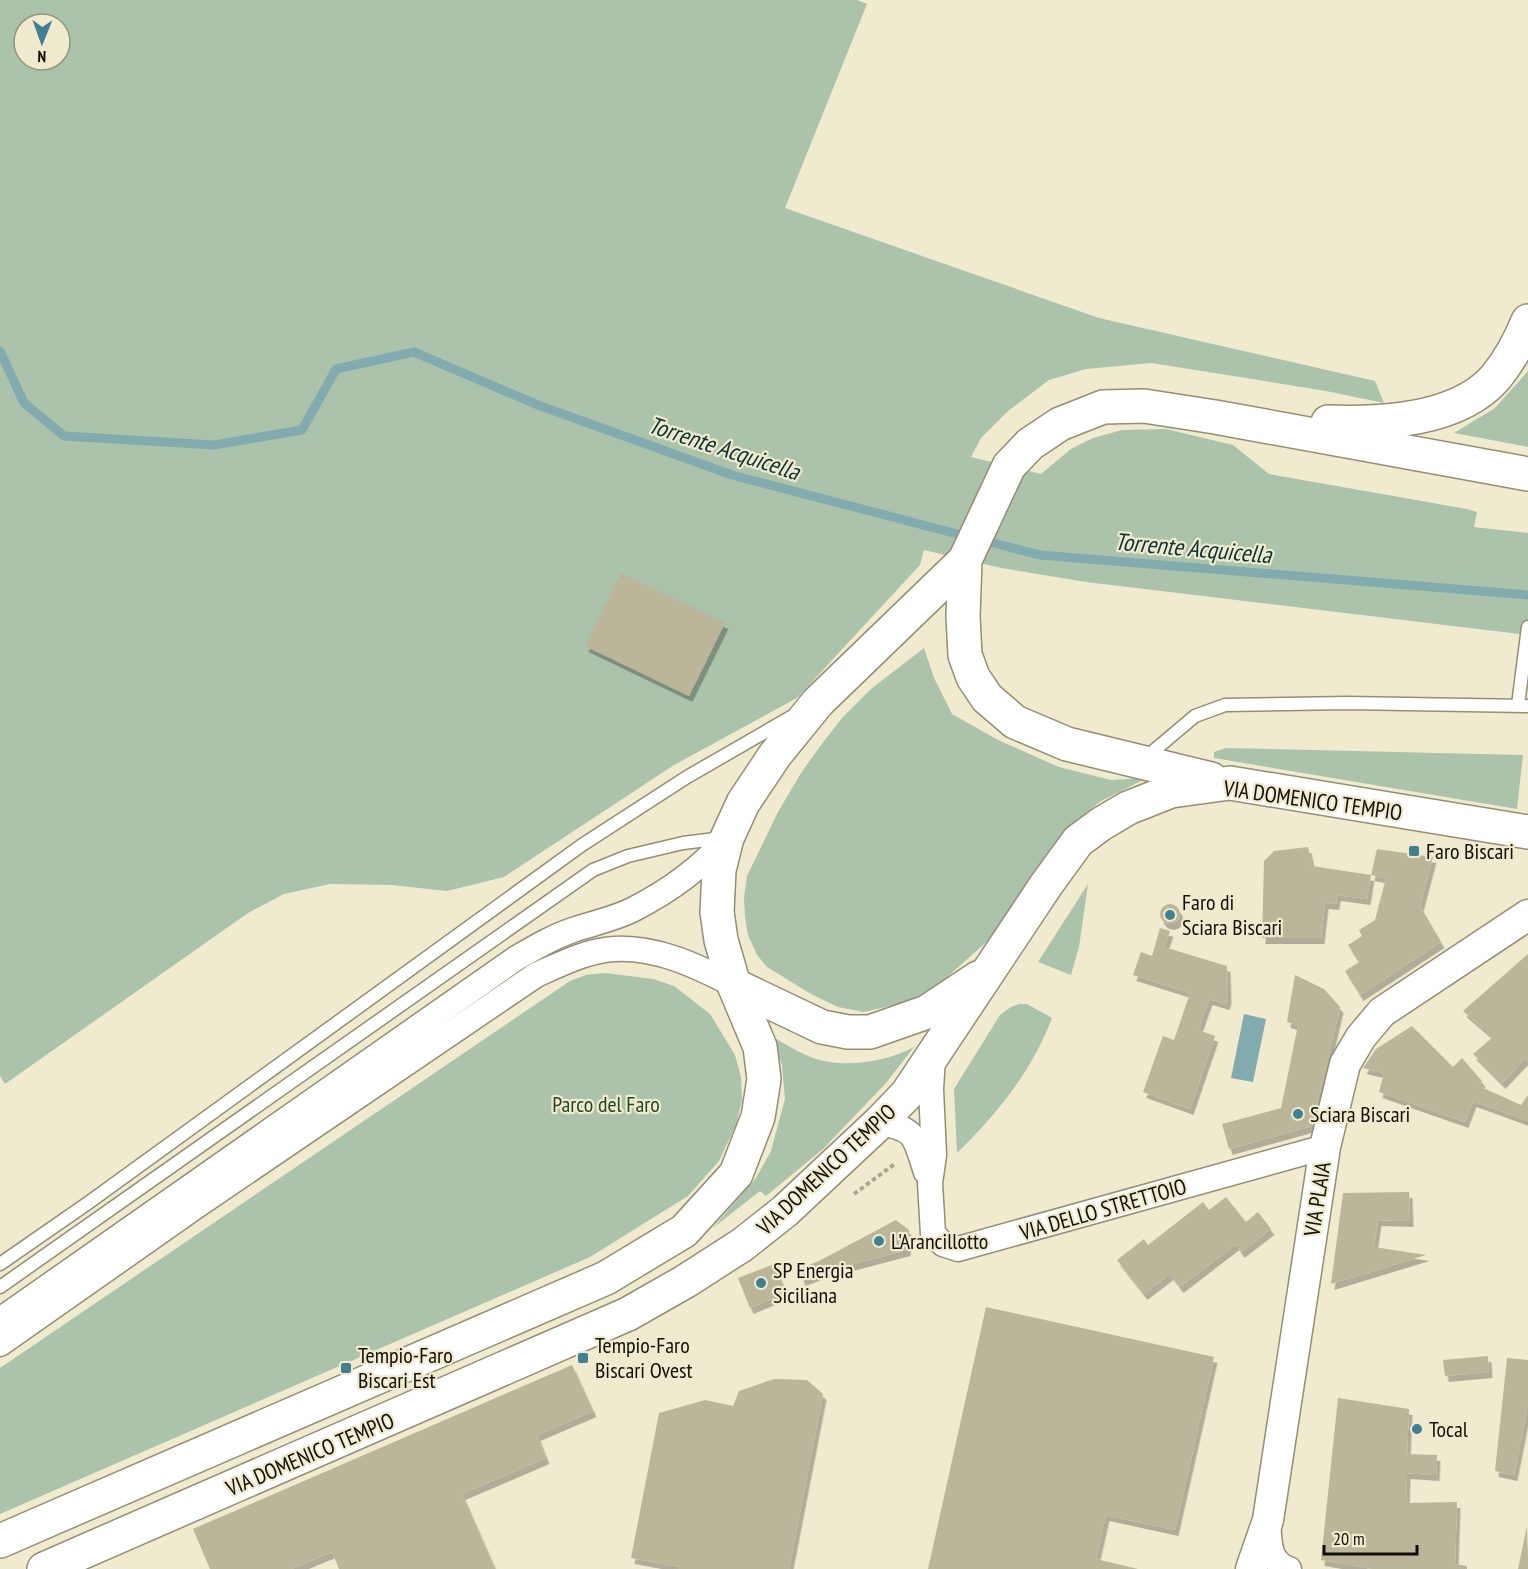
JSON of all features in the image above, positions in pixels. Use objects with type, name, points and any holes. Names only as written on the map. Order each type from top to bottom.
[{"type":"main road","points":[[1215,417],[1365,423],[1436,412],[1467,399],[1495,378],[1518,342],[1528,321]]},
{"type":"main road","points":[[1230,783],[1056,740],[1015,722],[987,698],[973,677],[964,655],[965,560],[1009,466],[1030,444],[1060,424],[1103,407],[1144,406],[1528,474]]},
{"type":"main road","name":"VIA DOMENICO TEMPIO","points":[[0,1541],[606,1278],[684,1231],[736,1174],[758,1117],[764,1078],[760,1047],[734,985],[721,940],[717,912],[718,870],[727,838],[743,803],[775,755],[818,702],[965,560]]},
{"type":"main road","name":"VIA DOMENICO TEMPIO","points":[[44,1569],[628,1314],[686,1281],[742,1245],[785,1211],[907,1094],[1046,885],[1078,841],[1128,808],[1171,791],[1230,783],[1528,832]]},
{"type":"main road","points":[[734,985],[822,1027],[848,1032],[870,1032],[927,1012],[992,969]]},
{"type":"street","points":[[0,1320],[515,959],[572,930],[633,909],[686,877],[708,860],[727,838]]},
{"type":"street","name":"VIA PLAIA","points":[[1251,1569],[1268,1520],[1325,1147],[1345,1064],[1361,1037],[1382,1012],[1528,915]]},
{"type":"street","points":[[0,1344],[195,1207],[536,975],[572,959],[614,948],[652,951],[699,967],[734,985]]},
{"type":"street","points":[[930,1183],[934,1155],[931,1089],[933,1058]]},
{"type":"street","points":[[879,1123],[905,1129],[914,1138],[930,1183]]},
{"type":"street","name":"VIA DELLO STRETTOIO","points":[[930,1183],[933,1234],[944,1244],[958,1249],[1325,1147]]},
{"type":"street","points":[[1268,1520],[1272,1554],[1277,1563],[1289,1569]]},
{"type":"lane","points":[[1141,762],[1194,716],[1225,705],[1347,703],[1523,705],[1527,631]]},
{"type":"lane","points":[[0,1264],[98,1196],[582,845],[687,777],[818,702]]},
{"type":"lane","points":[[0,1287],[593,870],[628,855],[684,843],[727,838]]},
{"type":"green space","points":[[0,0],[857,0],[867,4],[785,208],[1099,318],[1375,381],[1384,403],[1326,391],[1152,363],[1086,369],[1049,380],[1008,411],[981,438],[971,457],[1041,474],[1071,449],[1093,438],[1122,430],[1166,429],[1233,445],[1269,474],[1467,509],[1477,512],[1474,527],[1528,533],[1528,635],[1086,582],[1001,568],[924,550],[920,565],[797,698],[674,765],[504,877],[447,891],[392,885],[330,884],[284,894],[248,913],[5,1084],[0,1076]]},
{"type":"green space","points":[[1528,371],[1528,447],[1454,433],[1495,408]]},
{"type":"green space","points":[[924,648],[934,678],[952,714],[998,740],[1059,767],[1111,780],[1147,778],[1101,801],[1072,824],[992,937],[926,993],[903,1003],[864,1012],[838,1007],[811,994],[767,967],[757,955],[748,935],[745,917],[744,898],[747,876],[778,812],[821,745],[842,718],[871,689]]},
{"type":"green space","points":[[1226,748],[1523,755],[1517,809],[1214,758],[1214,752]]},
{"type":"green space","points":[[1088,884],[1079,947],[1071,975],[1038,962]]},
{"type":"green space","name":"Parco del Faro","points":[[605,973],[653,979],[674,986],[710,1014],[735,1055],[741,1077],[742,1100],[736,1125],[719,1161],[688,1196],[590,1257],[0,1514],[0,1368],[570,981],[586,975]]},
{"type":"green space","points":[[1019,1004],[1027,1004],[1052,1018],[1024,1074],[986,1123],[957,1153],[954,1089],[1000,1015]]},
{"type":"green space","points":[[773,1037],[819,1060],[846,1063],[875,1061],[914,1047],[886,1083],[823,1149],[766,1196],[760,1191],[713,1228],[756,1178],[771,1151],[785,1099],[782,1066]]},
{"type":"water","points":[[1244,1014],[1266,1019],[1253,1082],[1231,1078]]},
{"type":"building","points":[[621,573],[725,623],[689,696],[585,646]]},
{"type":"building","points":[[1308,847],[1312,866],[1371,875],[1367,899],[1337,895],[1336,904],[1325,903],[1321,938],[1262,938],[1264,861],[1274,851]]},
{"type":"building","points":[[1377,849],[1433,857],[1420,906],[1441,942],[1360,995],[1345,971],[1359,962],[1348,945],[1362,936],[1359,930],[1375,920],[1386,878],[1371,875]]},
{"type":"building","name":"Faro di Sciara Biscari","points":[[1166,904],[1174,904],[1180,910],[1180,918],[1174,924],[1166,924],[1160,918],[1160,910]]},
{"type":"building","points":[[1160,928],[1170,931],[1164,947],[1227,966],[1228,998],[1226,1004],[1209,999],[1198,1030],[1215,1036],[1190,1109],[1143,1092],[1163,1036],[1174,1040],[1190,993],[1133,975],[1141,952],[1152,956]]},
{"type":"building","points":[[1528,954],[1528,1061],[1525,1059],[1502,1083],[1473,1054],[1493,1037],[1463,1011]]},
{"type":"building","points":[[1295,975],[1324,989],[1340,1007],[1312,1126],[1229,1149],[1222,1124],[1281,1108],[1298,1025],[1287,1022]]},
{"type":"building","points":[[1412,1026],[1453,1067],[1462,1058],[1482,1081],[1479,1086],[1521,1105],[1528,1095],[1528,1121],[1473,1101],[1465,1122],[1379,1092],[1384,1073],[1363,1068],[1376,1049]]},
{"type":"building","points":[[1409,1192],[1410,1221],[1378,1220],[1374,1247],[1426,1255],[1331,1284],[1343,1193]]},
{"type":"building","points":[[1226,1197],[1246,1222],[1258,1212],[1271,1229],[1241,1252],[1236,1244],[1180,1287],[1170,1274],[1144,1294],[1117,1260],[1144,1239],[1148,1245],[1203,1202],[1209,1210]]},
{"type":"building","points":[[896,1220],[909,1230],[907,1250],[823,1272],[802,1280],[798,1269],[819,1261]]},
{"type":"building","points":[[774,1264],[786,1293],[750,1308],[738,1278]]},
{"type":"building","points":[[986,1307],[1214,1357],[1175,1530],[1106,1515],[1096,1559],[1138,1569],[928,1569]]},
{"type":"building","points":[[1488,1356],[1489,1372],[1445,1376],[1443,1360]]},
{"type":"building","points":[[1507,1358],[1528,1360],[1528,1404],[1514,1475],[1495,1471]]},
{"type":"building","points":[[572,1365],[593,1411],[537,1435],[546,1458],[462,1494],[495,1569],[339,1569],[332,1552],[291,1569],[210,1569],[193,1529]]},
{"type":"building","points":[[774,1379],[807,1380],[823,1394],[789,1569],[679,1569],[680,1567],[631,1558],[659,1413],[705,1400],[733,1406],[739,1391]]},
{"type":"building","points":[[1338,1398],[1409,1409],[1407,1454],[1437,1455],[1436,1475],[1407,1473],[1406,1503],[1457,1502],[1455,1564],[1467,1566],[1467,1569],[1373,1569],[1321,1560]]},
{"type":"building","points":[[1527,1526],[1528,1569],[1518,1569]]},
{"type":"waterway","name":"Torrente Acquicella","points":[[0,351],[24,403],[64,436],[214,445],[302,430],[336,369],[414,352],[538,405],[732,475],[969,537]]},
{"type":"waterway","name":"Torrente Acquicella","points":[[982,540],[1040,555],[1528,595]]},
{"type":"place","name":"Faro Biscari","points":[[1414,851]]},
{"type":"place","name":"Faro di Sciara Biscari","points":[[1170,915]]},
{"type":"place","name":"Sciara Biscari","points":[[1298,1114]]},
{"type":"place","name":"L'Arancillotto","points":[[879,1241]]},
{"type":"place","name":"SP Energia Siciliana","points":[[761,1283]]},
{"type":"place","name":"Tempio-Faro Biscari Ovest","points":[[583,1358]]},
{"type":"place","name":"Tempio-Faro Biscari Est","points":[[346,1368]]},
{"type":"place","name":"Tocal","points":[[1417,1429]]}]
